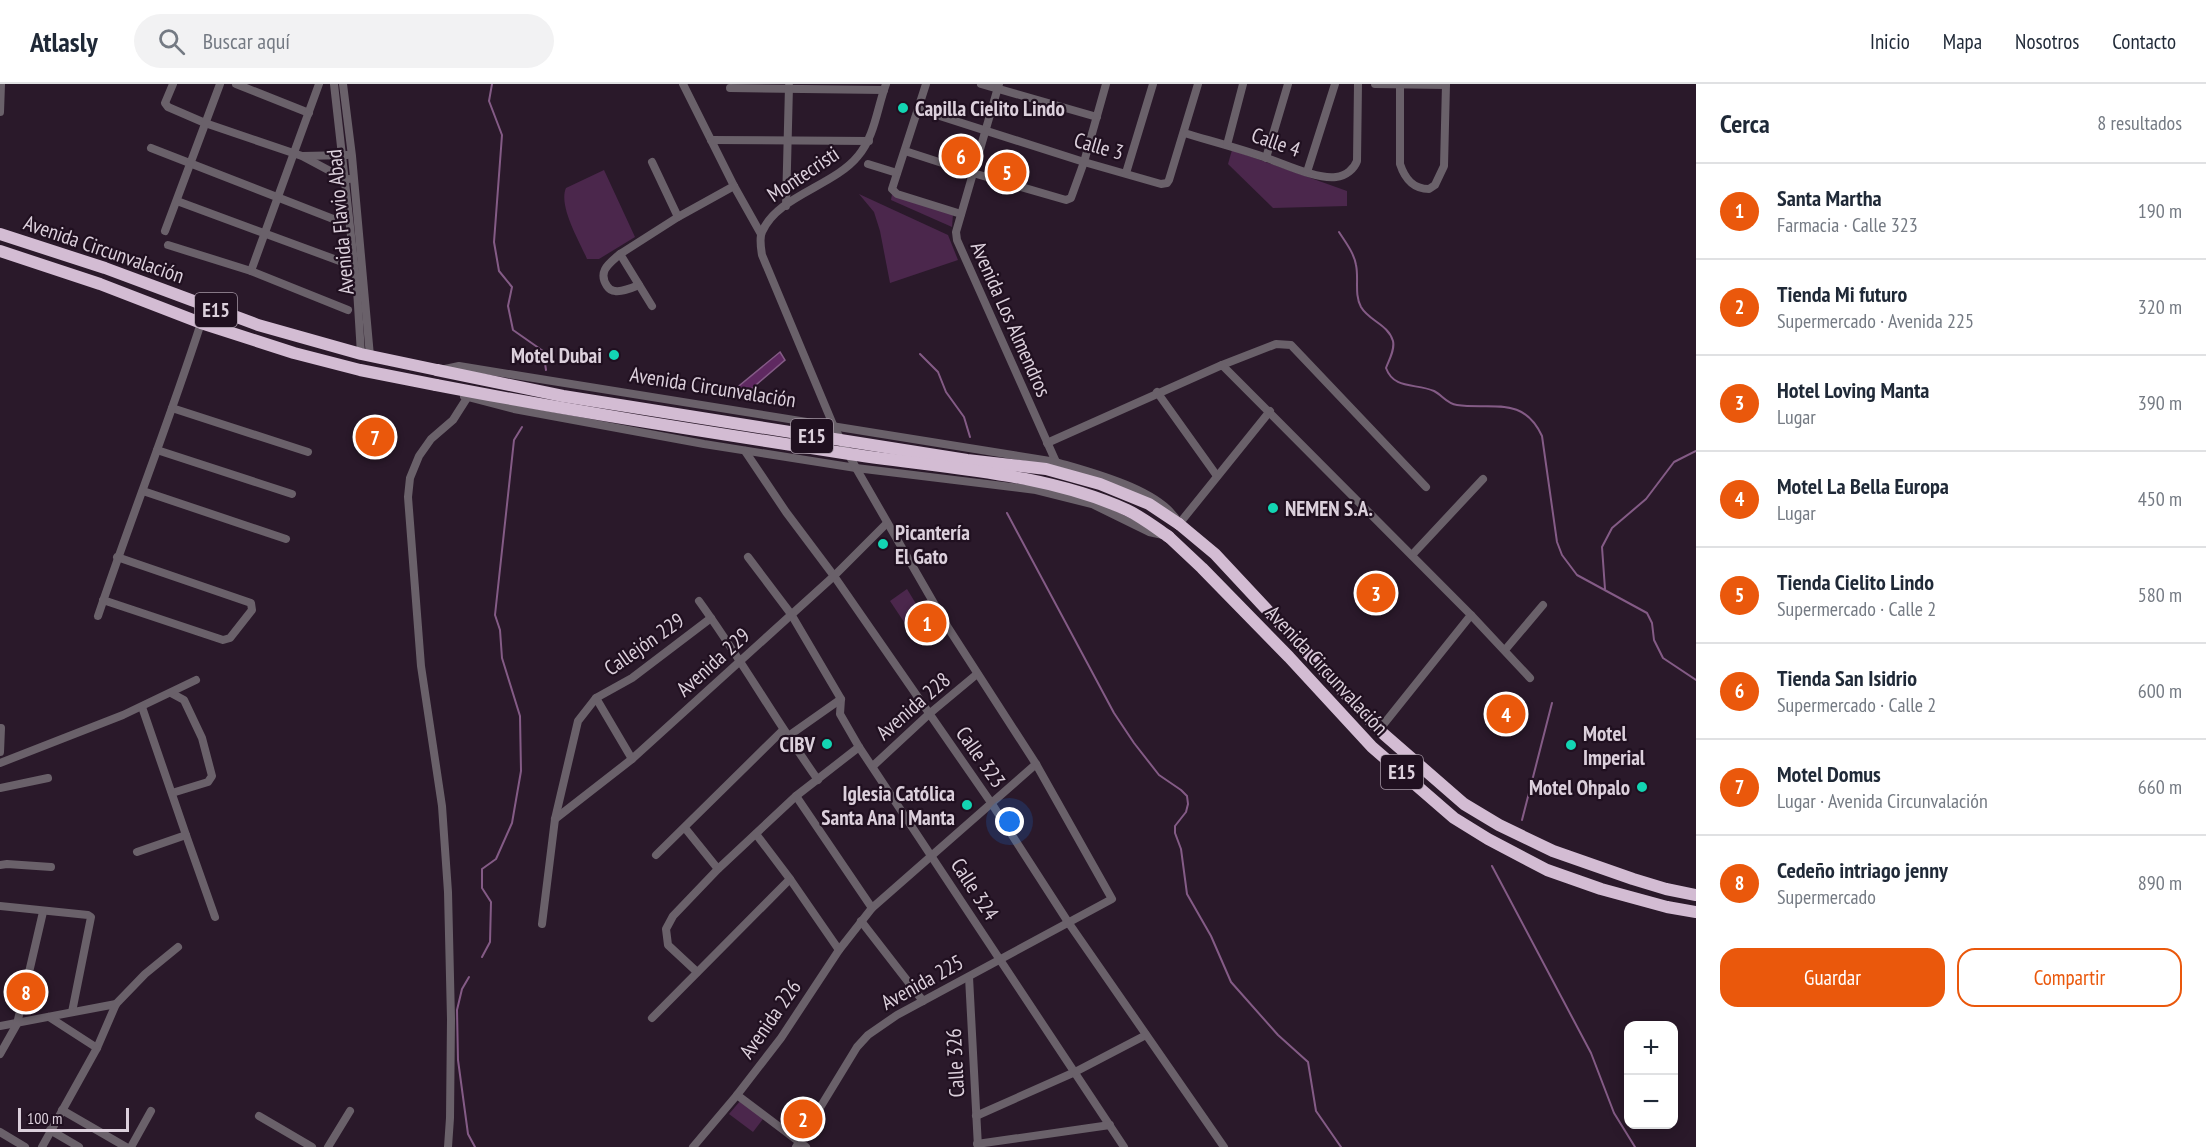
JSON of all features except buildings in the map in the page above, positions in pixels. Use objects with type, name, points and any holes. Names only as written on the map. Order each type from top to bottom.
[{"type":"highway","name":"Avenida Circunvalación","points":[[0,234],[75,258],[258,325],[365,355],[563,396],[967,460],[1046,469],[1100,484],[1149,504],[1179,524],[1215,554],[1379,730],[1464,804],[1499,825],[1553,851],[1666,889],[1696,895]]},
{"type":"highway","name":"Avenida Circunvalación","points":[[0,251],[139,298],[201,323],[294,353],[360,370],[570,410],[887,460],[1038,480],[1094,496],[1130,511],[1169,537],[1290,657],[1372,747],[1454,818],[1547,870],[1601,890],[1696,912]]},
{"type":"highway","points":[[69,274],[75,258]]},
{"type":"highway","points":[[139,298],[146,284]]},
{"type":"highway","points":[[1353,726],[1365,715]]},
{"type":"street","points":[[0,112],[1,84]]},
{"type":"street","points":[[173,84],[166,105],[205,123],[298,155],[350,179]]},
{"type":"street","points":[[165,231],[220,84]]},
{"type":"street","points":[[237,84],[309,112]]},
{"type":"street","points":[[251,271],[278,198],[298,155],[319,84]]},
{"type":"street","name":"Avenida Flavio Abad","points":[[334,84],[341,154],[350,179]]},
{"type":"street","name":"Avenida Flavio Abad","points":[[343,84],[352,156],[350,179],[365,355]]},
{"type":"street","points":[[683,84],[760,234]]},
{"type":"street","points":[[926,84],[892,189],[897,194],[961,214]]},
{"type":"street","points":[[981,84],[998,86],[1097,117]]},
{"type":"street","points":[[905,151],[1066,200],[1071,198],[1084,162],[1106,84]]},
{"type":"street","points":[[1126,173],[1153,84]]},
{"type":"street","points":[[1184,133],[1198,84]]},
{"type":"street","points":[[1227,145],[1243,84]]},
{"type":"street","points":[[1266,158],[1288,84]]},
{"type":"street","points":[[1307,172],[1335,84]]},
{"type":"street","name":"Calle 4","points":[[1184,133],[1307,172],[1336,177],[1348,173],[1357,161],[1358,84]]},
{"type":"street","points":[[1375,84],[1446,85],[1444,166],[1435,185],[1429,189],[1420,189],[1408,181],[1400,164],[1400,85]]},
{"type":"street","name":"Avenida Los Almendros","points":[[998,86],[956,232],[960,250],[1056,462]]},
{"type":"street","points":[[786,206],[789,87]]},
{"type":"street","points":[[730,88],[885,87]]},
{"type":"street","name":"Montecristi","points":[[885,87],[869,141],[857,158],[838,175],[786,206],[771,218],[760,234],[762,255],[834,427],[856,468],[947,626],[1036,765],[1112,898]]},
{"type":"street","name":"Calle 3","points":[[918,109],[1161,184],[1167,183],[1184,133]]},
{"type":"street","points":[[711,140],[869,141]]},
{"type":"street","points":[[151,148],[341,222]]},
{"type":"street","points":[[298,155],[352,156]]},
{"type":"street","points":[[652,162],[678,217]]},
{"type":"street","points":[[868,164],[897,174]]},
{"type":"street","points":[[639,285],[615,291],[609,289],[605,283],[603,271],[620,254],[678,217],[734,186]]},
{"type":"street","points":[[177,201],[345,262]]},
{"type":"street","points":[[168,244],[251,271],[348,310]]},
{"type":"street","points":[[620,254],[652,306]]},
{"type":"street","points":[[98,616],[201,323]]},
{"type":"street","points":[[1047,443],[1157,392],[1222,365],[1276,344],[1291,345],[1426,487]]},
{"type":"street","points":[[1222,365],[1412,555],[1530,678]]},
{"type":"street","name":"Avenida Circunvalación","points":[[437,370],[459,366],[1056,462],[1092,472],[1136,489],[1165,507],[1174,515],[1179,524]]},
{"type":"street","name":"Avenida Circunvalación","points":[[436,385],[467,398],[600,426],[856,468],[1036,490],[1092,504],[1149,532],[1169,537]]},
{"type":"street","points":[[1157,392],[1217,476]]},
{"type":"street","points":[[448,1147],[451,1019],[448,892],[442,806],[421,666],[408,497],[410,478],[419,456],[431,439],[453,420],[467,398]]},
{"type":"street","points":[[172,408],[308,452]]},
{"type":"street","points":[[1179,524],[1270,411]]},
{"type":"street","points":[[157,450],[292,494]]},
{"type":"street","name":"Calle 323","points":[[745,451],[992,804],[1068,922],[1224,1147]]},
{"type":"street","points":[[1412,555],[1483,479]]},
{"type":"street","points":[[143,491],[286,539]]},
{"type":"street","name":"Avenida 229","points":[[555,819],[632,759],[834,576],[887,523]]},
{"type":"street","points":[[103,600],[223,640],[230,638],[252,610],[251,603],[117,557]]},
{"type":"street","name":"Calle 324","points":[[748,557],[792,614],[841,699],[840,714],[859,747],[1125,1147]]},
{"type":"street","points":[[699,601],[740,661],[785,734],[818,780]]},
{"type":"street","points":[[1505,650],[1544,605]]},
{"type":"street","points":[[1379,730],[1471,615]]},
{"type":"street","name":"Callejón 229","points":[[596,698],[632,678],[711,618]]},
{"type":"street","name":"Avenida 228","points":[[873,766],[929,714],[977,674]]},
{"type":"street","points":[[0,763],[142,707],[196,680]]},
{"type":"street","points":[[171,693],[184,700],[202,738],[212,776],[208,782],[172,793]]},
{"type":"street","points":[[542,924],[555,819],[578,721],[596,698],[632,759]]},
{"type":"street","points":[[656,855],[719,792],[785,734],[841,699]]},
{"type":"street","points":[[142,707],[215,917]]},
{"type":"street","points":[[0,752],[1,728]]},
{"type":"street","points":[[697,972],[668,945],[666,929],[673,916],[718,869],[796,796],[859,747]]},
{"type":"street","name":"Avenida 226","points":[[693,1147],[781,1038],[838,950],[872,908],[1036,765]]},
{"type":"street","points":[[0,788],[48,778]]},
{"type":"street","points":[[796,796],[872,908]]},
{"type":"street","points":[[685,828],[718,869]]},
{"type":"street","points":[[756,834],[838,950]]},
{"type":"street","points":[[137,852],[186,835]]},
{"type":"street","points":[[0,865],[51,867]]},
{"type":"street","points":[[652,1018],[790,879]]},
{"type":"street","name":"Avenida 225","points":[[801,1145],[857,1047],[868,1035],[897,1015],[1112,898]]},
{"type":"street","points":[[0,906],[88,915],[92,920],[72,1012]]},
{"type":"street","points":[[0,1054],[17,1024],[44,912]]},
{"type":"street","points":[[861,921],[923,1001]]},
{"type":"street","points":[[42,1147],[97,1048],[116,1004],[145,974],[178,947]]},
{"type":"street","name":"Calle 326","points":[[969,977],[978,1145]]},
{"type":"street","points":[[0,1026],[116,1004]]},
{"type":"street","points":[[49,1017],[97,1048]]},
{"type":"street","points":[[976,1116],[1075,1072],[1146,1035]]},
{"type":"street","points":[[737,1095],[801,1145]]},
{"type":"street","points":[[62,1110],[126,1147]]},
{"type":"street","points":[[328,1147],[350,1111]]},
{"type":"street","points":[[131,1147],[151,1112]]},
{"type":"street","points":[[259,1116],[312,1147]]},
{"type":"street","points":[[978,1145],[1110,1125]]},
{"type":"street","points":[[50,1130],[79,1147]]},
{"type":"street","points":[[0,1132],[25,1147]]},
{"type":"shaded area","points":[[1232,150],[1347,191],[1347,206],[1273,208],[1228,164]]},
{"type":"shaded area","points":[[604,170],[635,237],[599,259],[587,259],[567,214],[564,196],[566,188]]},
{"type":"shaded area","points":[[859,194],[948,235],[958,260],[890,283],[874,212]]},
{"type":"shaded area","points":[[892,194],[953,214],[952,227],[891,200]]},
{"type":"shaded area","points":[[780,352],[785,360],[742,397],[734,390]]},
{"type":"shaded area","points":[[907,589],[924,617],[908,628],[890,601]]},
{"type":"shaded area","points":[[741,1100],[763,1119],[753,1132],[729,1114]]},
{"type":"waterway","points":[[492,84],[489,101],[502,135],[494,242],[499,271],[512,287],[508,306],[513,330],[543,351],[546,370]]},
{"type":"waterway","points":[[1339,232],[1355,261],[1361,307],[1391,335],[1392,351],[1386,368],[1390,375],[1400,383],[1434,391],[1453,404],[1506,407],[1516,409],[1526,415],[1542,436],[1557,542],[1562,555],[1577,575],[1647,613],[1652,623],[1654,640],[1663,658],[1696,680]]},
{"type":"waterway","points":[[920,354],[938,372],[946,392],[964,417],[970,437]]},
{"type":"waterway","points":[[482,957],[490,942],[491,902],[482,888],[482,869],[496,859],[512,823],[521,771],[520,716],[502,658],[500,630],[495,615],[514,440],[522,427]]},
{"type":"waterway","points":[[1605,589],[1602,547],[1612,528],[1646,499],[1674,462],[1696,451]]},
{"type":"waterway","points":[[1007,513],[1114,713],[1159,775],[1187,796],[1186,812],[1175,826],[1181,849],[1187,894],[1211,936],[1231,982],[1278,1035],[1308,1062],[1316,1111],[1341,1147]]},
{"type":"waterway","points":[[1522,820],[1552,703]]},
{"type":"waterway","points":[[1492,866],[1591,1053],[1614,1113],[1635,1147]]},
{"type":"waterway","points":[[469,977],[462,989],[457,1010],[458,1060],[468,1134],[475,1147]]},
{"type":"place","name":"Capilla Cielito Lindo","points":[[903,108]]},
{"type":"place","name":"Tienda San Isidrio","points":[[961,156]]},
{"type":"place","name":"Tienda Cielito Lindo","points":[[1007,172]]},
{"type":"place","name":"Motel Dubai","points":[[614,355]]},
{"type":"place","name":"Motel Domus","points":[[375,437]]},
{"type":"place","name":"NEMEN S.A.","points":[[1273,508]]},
{"type":"place","name":"Picantería El Gato","points":[[883,544]]},
{"type":"place","name":"Hotel Loving Manta","points":[[1376,593]]},
{"type":"place","name":"Santa Martha","points":[[927,623]]},
{"type":"place","name":"Motel La Bella Europa","points":[[1506,714]]},
{"type":"place","name":"CIBV","points":[[827,744]]},
{"type":"place","name":"Motel Imperial","points":[[1571,745]]},
{"type":"place","name":"Motel Ohpalo","points":[[1642,787]]},
{"type":"place","name":"Iglesia Católica Santa Ana | Manta","points":[[967,805]]},
{"type":"place","name":"Cedeño intriago jenny","points":[[26,992]]},
{"type":"place","name":"Tienda Mi futuro","points":[[803,1119]]}]
